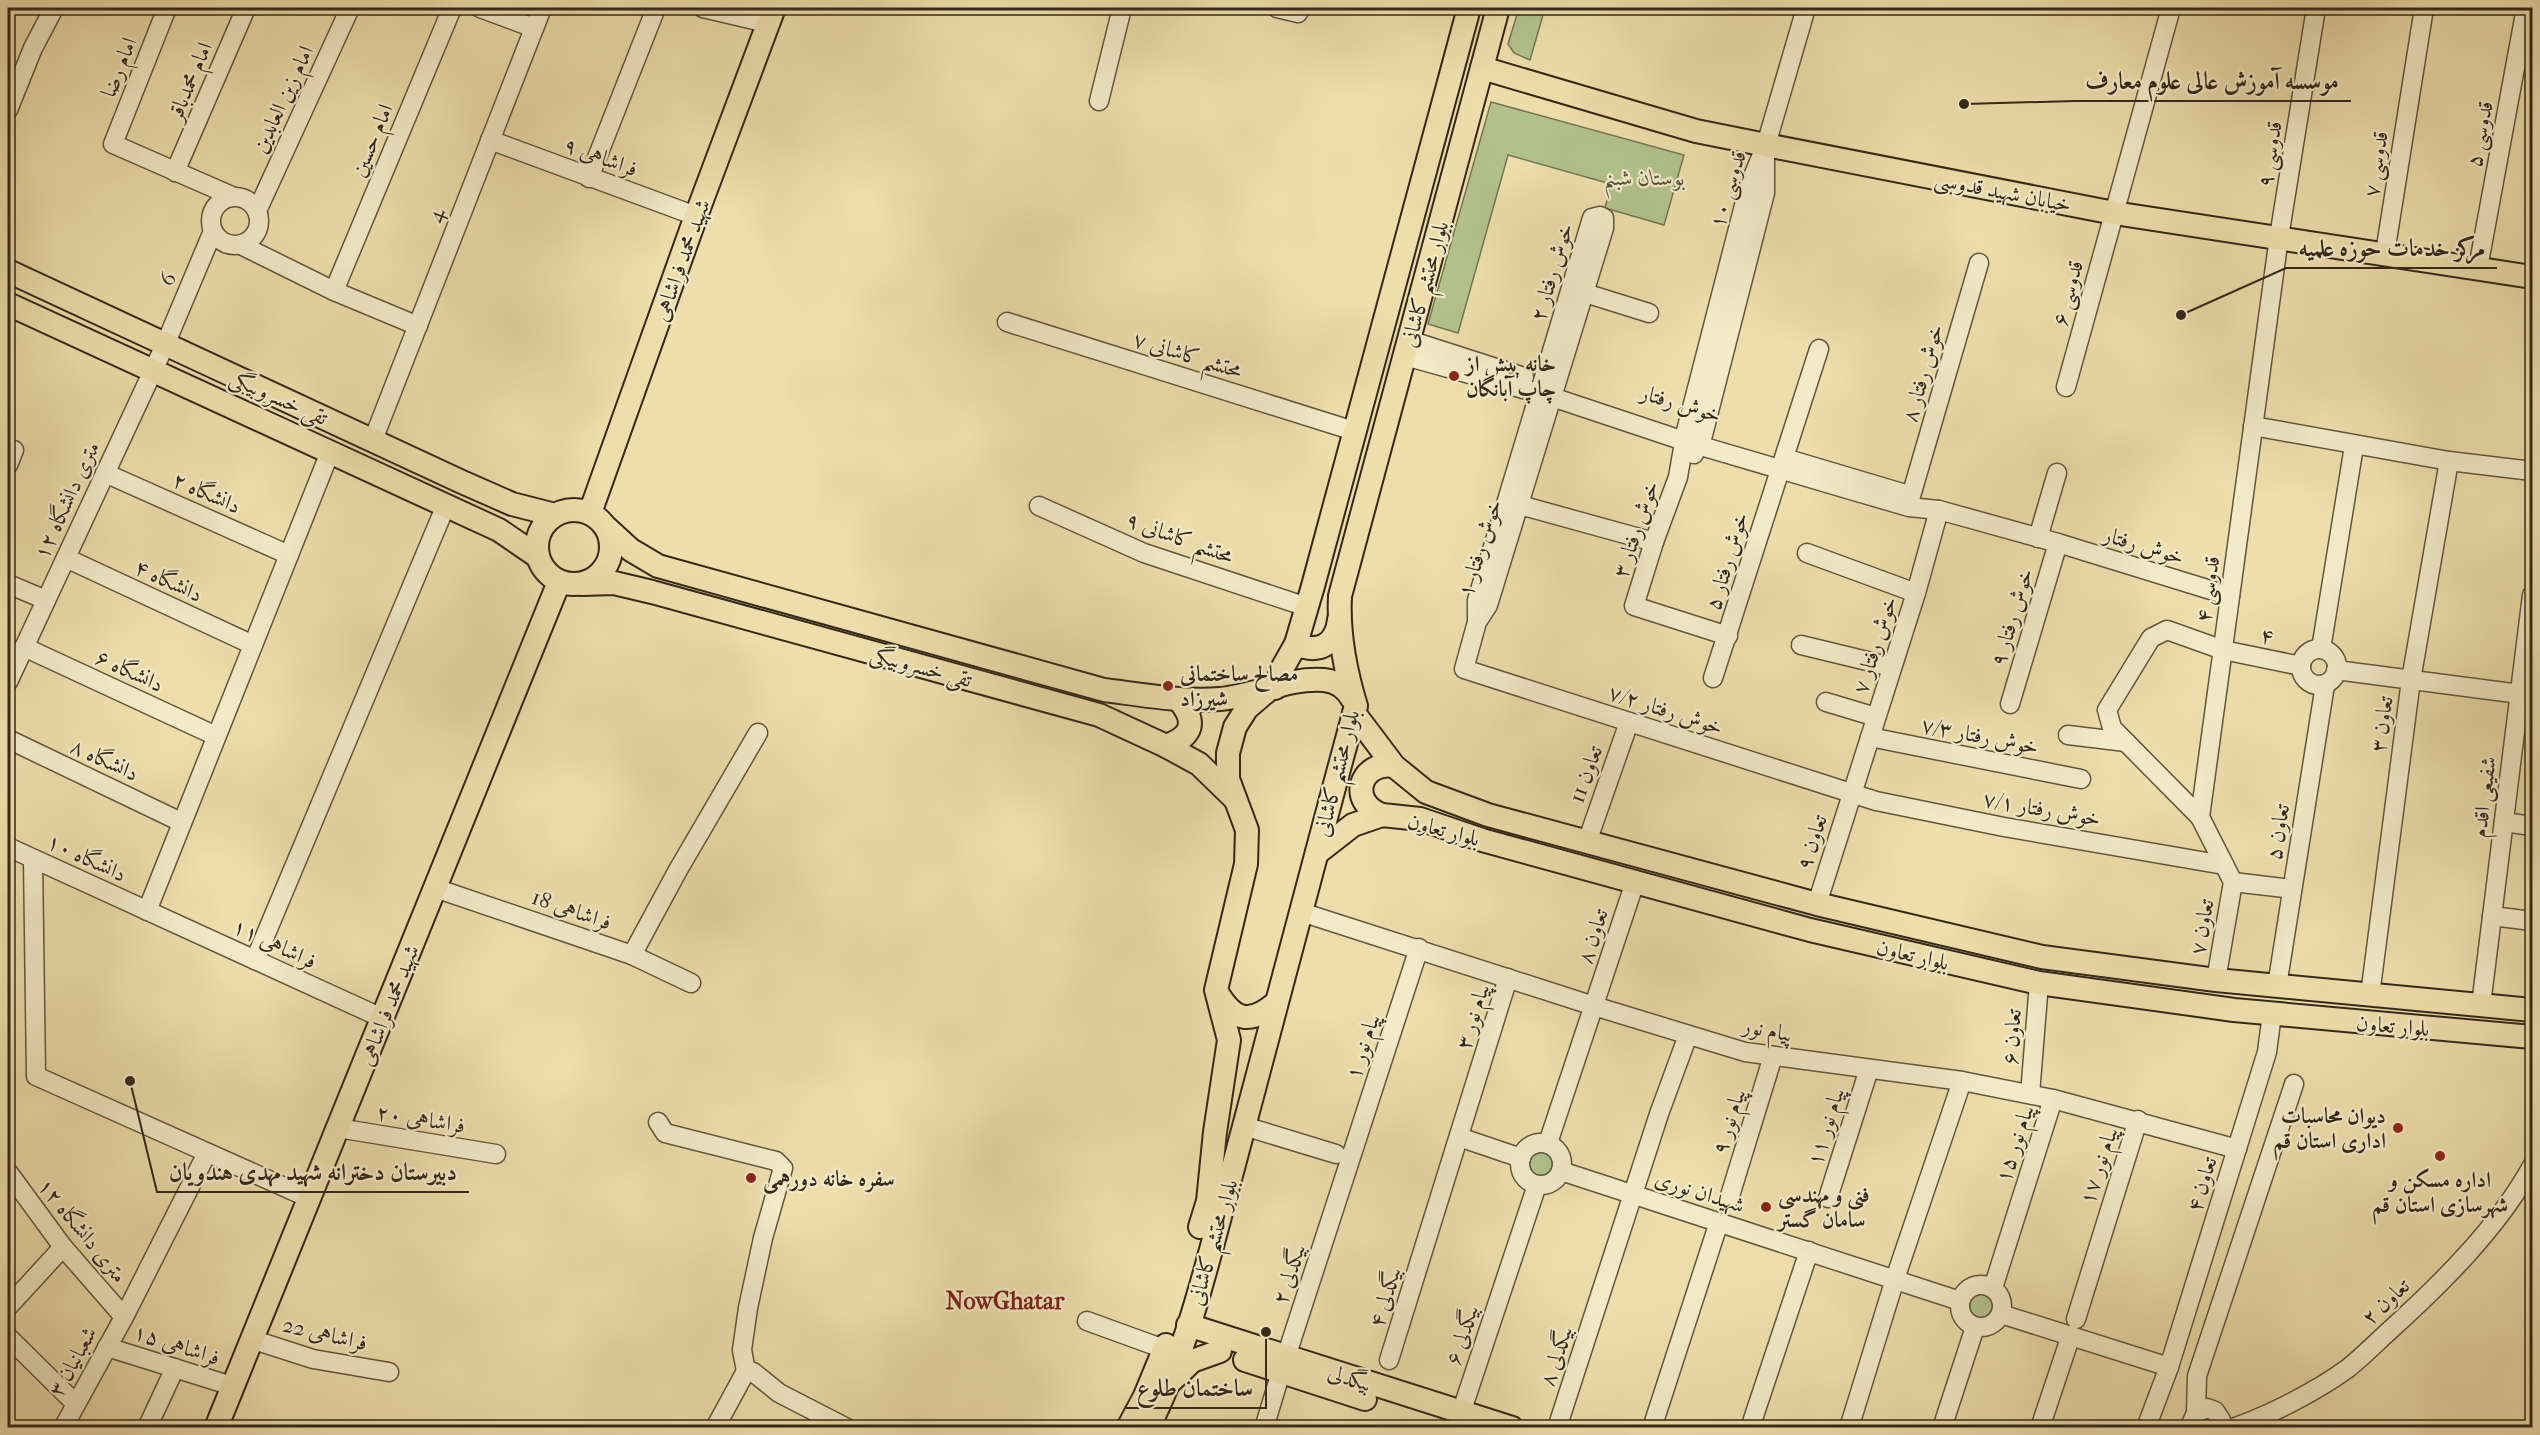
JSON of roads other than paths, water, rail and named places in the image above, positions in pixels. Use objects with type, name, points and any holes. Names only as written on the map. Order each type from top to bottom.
[{"type":"main road","name":"شهید محمد فراشاهی","points":[[590,513],[696,216],[774,8]]},
{"type":"main road","name":"بلوار محتشم کاشانی","points":[[1178,1338],[1170,1335],[1208,1201],[1215,1132],[1229,1040],[1216,990],[1246,864],[1247,830],[1228,779],[1228,753],[1235,727],[1247,708],[1271,689],[1296,644],[1469,8]]},
{"type":"main road","name":"بلوار محتشم کاشانی","points":[[1148,1428],[1166,1388],[1178,1338],[1243,1132],[1355,710],[1346,674],[1339,620],[1340,596],[1498,8]]},
{"type":"main road","name":"خیابان شهید قدوسی","points":[[1482,68],[1695,131],[2114,213],[2532,277]]},
{"type":"main road","name":"تقی خسروبیگی","points":[[8,270],[165,345],[512,504],[555,514]]},
{"type":"main road","name":"تقی خسروبیگی","points":[[8,304],[500,530],[537,556]]},
{"type":"main road","points":[[578,510],[590,513],[607,528],[611,539],[608,562],[593,580],[582,584],[559,582],[549,576],[537,556],[536,544],[539,532],[555,514],[578,510]]},
{"type":"main road","name":"تقی خسروبیگی","points":[[607,528],[631,550],[658,566],[1104,690],[1179,700],[1221,699],[1271,689]]},
{"type":"main road","name":"شهید محمد فراشاهی","points":[[216,1428],[559,582]]},
{"type":"main road","name":"تقی خسروبیگی","points":[[582,584],[615,583],[643,590],[1087,712],[1166,746],[1199,764],[1238,802]]},
{"type":"main road","points":[[1296,644],[1307,649],[1320,648],[1334,637],[1339,620]]},
{"type":"main road","name":"بلوار تعاون","points":[[1271,689],[1303,678],[1328,680],[1341,685],[1349,693],[1355,710],[1394,766],[1426,792],[1488,815],[1817,904],[2042,957],[2216,980],[2532,1010]]},
{"type":"main road","points":[[1166,746],[1181,741],[1190,728],[1189,712],[1179,700]]},
{"type":"main road","points":[[1382,815],[1368,807],[1361,792],[1362,784],[1371,770],[1386,765],[1394,766]]},
{"type":"main road","name":"بلوار تعاون","points":[[1317,853],[1353,825],[1382,815],[1419,819],[1482,840],[1810,930],[2039,983],[2272,1014],[2532,1037]]},
{"type":"main road","points":[[2272,1014],[2277,986]]},
{"type":"main road","points":[[1216,990],[1226,1007],[1236,1015],[1248,1018],[1258,1016],[1276,1003]]},
{"type":"main road","points":[[1215,1132],[1219,1141],[1225,1146],[1231,1146],[1243,1132]]},
{"type":"main road","name":"بلوار محتشم کاشانی","points":[[1128,1428],[1178,1338]]},
{"type":"main road","name":"بیگدلی","points":[[1178,1338],[1220,1351],[1284,1365]]},
{"type":"main road","name":"بیگدلی","points":[[1178,1338],[1284,1365],[1458,1424],[1512,1428]]},
{"type":"main road","points":[[1166,1388],[1177,1373],[1192,1361],[1220,1351]]},
{"type":"street","points":[[8,110],[33,48],[54,8]]},
{"type":"street","name":"امام رضا","points":[[167,8],[113,144],[175,172]]},
{"type":"street","name":"امام محمدباقر","points":[[175,172],[246,8]]},
{"type":"street","name":"امام زین العابدین","points":[[258,211],[350,8]]},
{"type":"street","name":"امام حسین","points":[[334,291],[452,8]]},
{"type":"street","name":"4","points":[[373,440],[542,8]]},
{"type":"street","points":[[589,178],[656,8]]},
{"type":"street","points":[[703,8],[754,20]]},
{"type":"street","points":[[1099,102],[1122,8]]},
{"type":"street","points":[[1277,8],[1298,13]]},
{"type":"street","name":"قدوسی ۱۰","points":[[1678,477],[1693,438],[1749,186],[1766,145],[1806,8]]},
{"type":"street","name":"قدوسی ۶","points":[[2066,387],[2171,8]]},
{"type":"street","name":"قدوسی ۹","points":[[2279,237],[2316,8]]},
{"type":"street","name":"قدوسی ۷","points":[[2385,254],[2424,8]]},
{"type":"street","name":"قدوسی ۵","points":[[2478,268],[2526,8]]},
{"type":"street","points":[[487,9],[534,28]]},
{"type":"street","name":"فراشاهی ۹","points":[[490,140],[696,216]]},
{"type":"street","points":[[175,172],[247,200],[258,211],[259,225],[253,237],[241,245]]},
{"type":"street","points":[[232,196],[218,203],[211,216],[213,231],[219,240],[227,244],[241,245],[334,291],[418,326]]},
{"type":"street","name":"خوش رفتار ۲","points":[[1600,216],[1604,218],[1604,228],[1585,293],[1547,391],[1592,218],[1600,216]]},
{"type":"street","name":"6","points":[[153,370],[213,231]]},
{"type":"street","name":"قدوسی ۴","points":[[2200,817],[2279,237]]},
{"type":"street","name":"خوش رفتار ۸","points":[[1911,496],[1979,263]]},
{"type":"street","points":[[1585,293],[1649,313]]},
{"type":"street","name":"محتشم کاشانی ۷","points":[[1007,322],[1354,431]]},
{"type":"street","name":"خوش رفتار","points":[[1407,348],[1693,438],[1911,496],[1940,510],[2058,543],[2230,596]]},
{"type":"street","name":"خوش رفتار ۵","points":[[1713,678],[1819,349]]},
{"type":"street","name":"۱۲ متری دانشگاه","points":[[8,682],[153,370]]},
{"type":"street","name":"خوش رفتار ۱","points":[[1464,669],[1477,622],[1477,600],[1513,503],[1547,391]]},
{"type":"street","points":[[2253,426],[2354,446],[2532,471]]},
{"type":"street","points":[[2321,650],[2354,446]]},
{"type":"street","points":[[147,911],[330,452]]},
{"type":"street","name":"تعاون ۳","points":[[2370,995],[2411,680],[2449,461]]},
{"type":"street","name":"خوش رفتار","points":[[1782,463],[1909,507],[1940,510]]},
{"type":"street","name":"دانشگاه ۲","points":[[105,473],[288,555]]},
{"type":"street","points":[[2038,538],[2057,473]]},
{"type":"street","name":"خوش رفتار ۳","points":[[1678,477],[1634,606],[1728,636]]},
{"type":"street","points":[[1513,503],[1654,542]]},
{"type":"street","points":[[255,960],[446,505]]},
{"type":"street","name":"محتشم کاشانی ۹","points":[[1039,506],[1144,553],[1306,607]]},
{"type":"street","name":"خوش رفتار ۷","points":[[1852,794],[1940,510]]},
{"type":"street","name":"خوش رفتار ۹","points":[[2010,704],[2058,543]]},
{"type":"street","points":[[1807,553],[1916,593]]},
{"type":"street","name":"دانشگاه ۴","points":[[66,558],[252,645]]},
{"type":"street","points":[[8,584],[46,600]]},
{"type":"street","name":"شفیعی اقدم","points":[[2481,1005],[2532,596]]},
{"type":"street","name":"۴","points":[[2200,817],[2112,728],[2107,710],[2151,638],[2167,630],[2223,651],[2301,666]]},
{"type":"street","points":[[1801,645],[1892,667]]},
{"type":"street","name":"دانشگاه ۶","points":[[24,647],[216,736]]},
{"type":"street","points":[[2321,650],[2332,654],[2337,664],[2335,676],[2325,685],[2313,685],[2301,672],[2301,660],[2309,651],[2321,650]]},
{"type":"street","name":"خوش رفتار ۷/۲","points":[[1464,669],[1852,794]]},
{"type":"street","points":[[2336,670],[2520,694]]},
{"type":"street","name":"تعاون ۵","points":[[2277,986],[2325,685]]},
{"type":"street","points":[[1826,702],[1876,717]]},
{"type":"street","name":"تعاون 11","points":[[1587,842],[1629,722]]},
{"type":"street","points":[[632,954],[758,733]]},
{"type":"street","points":[[2068,735],[2126,742]]},
{"type":"street","name":"خوش رفتار ۷/۳","points":[[1870,737],[2081,779]]},
{"type":"street","name":"دانشگاه ۸","points":[[8,739],[181,822]]},
{"type":"street","name":"خوش رفتار ۷/۱","points":[[1852,794],[1876,801],[2004,826],[2224,866]]},
{"type":"street","name":"تعاون ۹","points":[[1817,904],[1852,794]]},
{"type":"street","points":[[2200,817],[2233,882],[2292,889]]},
{"type":"street","points":[[2504,822],[2532,826]]},
{"type":"street","name":"دانشگاه ۱۰","points":[[8,847],[147,911]]},
{"type":"street","points":[[33,859],[36,1076],[309,1198]]},
{"type":"street","name":"تعاون ۸","points":[[1548,1143],[1635,882]]},
{"type":"street","name":"تعاون ۷","points":[[2216,980],[2233,882]]},
{"type":"street","name":"فراشاهی 18","points":[[435,888],[632,954],[691,983]]},
{"type":"street","name":"فراشاهی ۱۱","points":[[147,911],[382,1018]]},
{"type":"street","name":"پیام نور","points":[[1301,912],[1745,1052],[1962,1082],[2030,1094],[2138,1120],[2237,1149]]},
{"type":"street","points":[[2492,916],[2532,921]]},
{"type":"street","name":"پیام نور ۱","points":[[1324,1241],[1344,1156],[1419,948]]},
{"type":"street","name":"پیام نور ۳","points":[[1459,1137],[1508,978]]},
{"type":"street","name":"تعاون ۶","points":[[2030,1094],[2039,983]]},
{"type":"street","name":"تعاون ۴","points":[[2146,1428],[2169,1367],[2237,1149],[2266,1052],[2272,1014]]},
{"type":"street","name":"بیگدلی ۸","points":[[1557,1428],[1659,1114],[1688,1035]]},
{"type":"street","name":"پیام نور ۹","points":[[1729,1199],[1773,1056]]},
{"type":"street","name":"پیام نور ۱۱","points":[[1828,1198],[1869,1069]]},
{"type":"street","points":[[1849,1428],[1894,1279],[1962,1082]]},
{"type":"street","points":[[2194,1420],[2197,1376],[2294,1084]]},
{"type":"street","name":"پیام نور ۱۵","points":[[1993,1288],[2053,1099]]},
{"type":"street","name":"پیام نور ۱۷","points":[[2040,1428],[2138,1120]]},
{"type":"street","points":[[658,1122],[665,1133],[776,1161],[783,1168],[763,1238],[748,1308],[742,1350],[746,1371],[715,1428]]},
{"type":"street","name":"فراشاهی ۲۰","points":[[338,1128],[496,1154]]},
{"type":"street","points":[[1243,1132],[1344,1156]]},
{"type":"street","points":[[1459,1137],[1521,1158]]},
{"type":"street","name":"بیگدلی ۴","points":[[1389,1360],[1459,1137]]},
{"type":"street","points":[[1548,1143],[1562,1156],[1561,1171],[1553,1182],[1537,1185],[1522,1175],[1521,1158],[1526,1148],[1532,1144],[1548,1143]]},
{"type":"street","name":"شعبانیان ۳","points":[[63,1428],[124,1317],[207,1153]]},
{"type":"street","name":"تعاون ۲","points":[[2233,1428],[2281,1408],[2347,1369],[2412,1311],[2478,1241],[2520,1188],[2532,1166]]},
{"type":"street","name":"شهیدان نوری","points":[[1561,1171],[1960,1301]]},
{"type":"street","name":"۱۲ متری دانشگاه","points":[[10,1182],[124,1317]]},
{"type":"street","name":"بیگدلی ۶","points":[[1458,1424],[1537,1185]]},
{"type":"street","points":[[1652,1428],[1719,1222]]},
{"type":"street","name":"بیگدلی ۲","points":[[1264,1428],[1324,1241]]},
{"type":"street","points":[[8,1307],[63,1247]]},
{"type":"street","points":[[1750,1428],[1809,1251]]},
{"type":"street","points":[[1979,1285],[1993,1288],[2002,1299],[2001,1314],[1993,1324],[1987,1327],[1975,1327],[1962,1317],[1960,1301],[1966,1291],[1972,1287],[1979,1285]]},
{"type":"street","points":[[2001,1314],[2073,1327],[2169,1367]]},
{"type":"street","points":[[1087,1321],[1178,1338]]},
{"type":"street","points":[[1942,1428],[1975,1327]]},
{"type":"street","points":[[8,1337],[76,1404]]},
{"type":"street","name":"فراشاهی 22","points":[[252,1339],[313,1359],[388,1372]]},
{"type":"street","name":"فراشاهی ۱۵","points":[[107,1347],[232,1386]]},
{"type":"street","points":[[147,1428],[176,1368]]},
{"type":"street","points":[[746,1371],[753,1372],[779,1393],[847,1428]]},
{"type":"street","points":[[2194,1420],[2207,1408],[2215,1411],[2221,1420],[2219,1428]]},
{"type":"place","name":"موسسه آموزش عالی علوم معارف","points":[[1964,104]]},
{"type":"place","name":"مرکز خدمات حوزه علمیه","points":[[2181,315]]},
{"type":"place","name":"خانه پیش از چاپ آبانگان","points":[[1454,376]]},
{"type":"place","name":"مصالح ساختمانی شیرزاد","points":[[1168,686]]},
{"type":"place","name":"دبیرستان دخترانه شهید مهدی هندویان","points":[[130,1081]]},
{"type":"place","name":"دیوان محاسبات اداری استان قم","points":[[2398,1128]]},
{"type":"place","name":"اداره مسکن و شهرسازی استان قم","points":[[2440,1156]]},
{"type":"place","name":"سفره خانه دورهمی","points":[[751,1178]]},
{"type":"place","name":"فنی و مهندسی سامان گستر","points":[[1766,1207]]},
{"type":"place","name":"ساختمان طلوع","points":[[1266,1332]]},
{"type":"district","name":"NowGhatar","points":[[1005,1301]]},
{"type":"park label","name":"بوستان شبنم","points":[[1644,177]]}]
